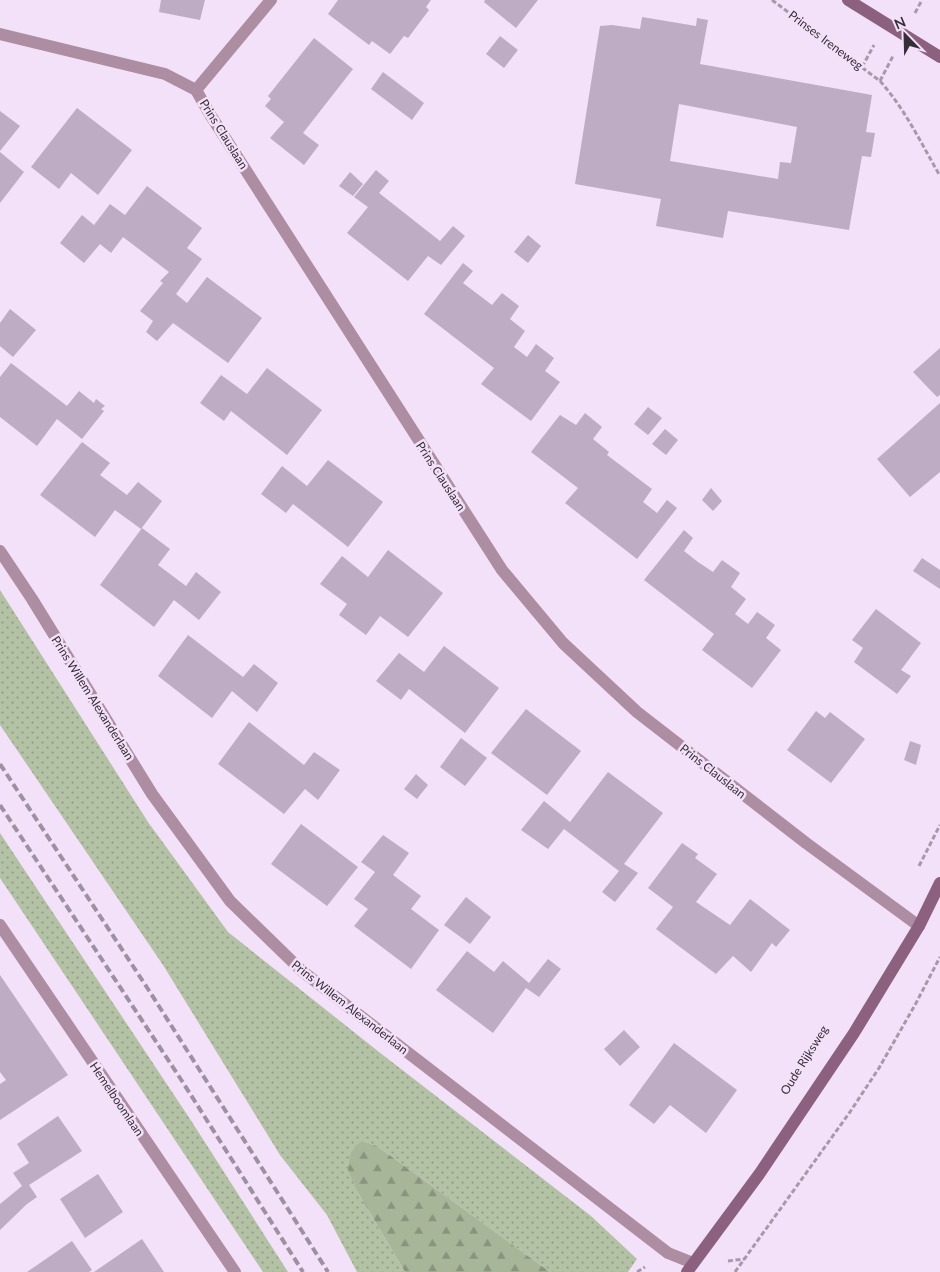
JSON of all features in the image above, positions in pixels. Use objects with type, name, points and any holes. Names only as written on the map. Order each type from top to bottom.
[{"type":"street","points":[[196,90],[271,0]]},
{"type":"street","points":[[848,0],[940,57]]},
{"type":"street","name":"Prins Clauslaan","points":[[0,34],[166,74],[196,90],[502,570],[563,643],[637,712],[806,843],[919,926]]},
{"type":"street","name":"Prins Willem Alexanderlaan","points":[[0,550],[152,794],[230,901],[302,971],[690,1268]]},
{"type":"street","name":"Oude Rijksweg","points":[[690,1268],[760,1173],[838,1058],[919,926],[940,883]]},
{"type":"street","name":"Hemelboomlaan","points":[[0,926],[235,1272]]},
{"type":"path","name":"Prinses Ireneweg","points":[[772,0],[880,80],[906,116],[940,176]]},
{"type":"path","points":[[918,867],[940,825]]},
{"type":"path","points":[[735,1272],[850,1112],[879,1068],[940,957]]},
{"type":"path","points":[[637,1272],[668,1253]]},
{"type":"green space","points":[[0,590],[148,822],[228,932],[591,1216],[637,1259],[628,1272],[550,1272],[377,1146],[363,1141],[357,1191],[405,1272],[357,1272],[327,1215],[280,1155],[163,965],[0,725]]},
{"type":"green space","points":[[0,833],[190,1119],[288,1272],[263,1272],[0,878]]},
{"type":"green space","points":[[363,1141],[377,1146],[550,1272],[405,1272],[357,1191],[348,1170],[350,1156],[355,1146]]},
{"type":"building","points":[[161,0],[205,0],[200,20],[159,12]]},
{"type":"building","points":[[338,0],[431,0],[426,7],[429,10],[408,38],[404,36],[390,54],[372,41],[369,45],[328,14]]},
{"type":"building","points":[[485,0],[538,0],[516,28],[484,2]]},
{"type":"building","points":[[642,17],[696,26],[697,18],[708,20],[700,64],[872,95],[866,132],[875,133],[871,157],[862,156],[849,230],[728,211],[723,238],[656,226],[661,199],[575,184],[600,26],[612,25],[640,29]],"holes":[[[679,104],[797,127],[791,163],[780,162],[778,179],[670,161]]]},
{"type":"building","points":[[500,36],[518,50],[504,68],[486,54]]},
{"type":"building","points":[[314,38],[353,69],[303,133],[319,145],[304,165],[270,138],[284,122],[265,106],[271,99],[268,96]]},
{"type":"building","points":[[383,72],[424,103],[412,120],[371,89]]},
{"type":"building","points":[[77,108],[132,150],[98,195],[71,173],[59,189],[31,167]]},
{"type":"building","points":[[0,111],[20,126],[0,151]]},
{"type":"building","points":[[0,152],[24,172],[0,203]]},
{"type":"building","points":[[376,170],[389,181],[379,193],[440,241],[453,226],[465,236],[441,265],[428,256],[408,281],[347,233],[368,207],[354,197]]},
{"type":"building","points":[[350,172],[363,184],[353,196],[339,186]]},
{"type":"building","points":[[147,186],[202,228],[187,248],[202,259],[176,294],[187,303],[207,277],[262,318],[228,363],[173,323],[157,341],[146,332],[153,321],[140,311],[163,283],[160,281],[169,272],[123,237],[111,253],[100,244],[84,263],[60,243],[82,215],[94,225],[110,204],[125,215]]},
{"type":"building","points":[[528,235],[541,246],[528,263],[514,252]]},
{"type":"building","points":[[463,263],[473,271],[463,283],[492,305],[502,293],[519,306],[510,319],[525,331],[514,347],[527,357],[536,344],[554,358],[545,371],[560,382],[531,421],[481,384],[494,368],[424,314]]},
{"type":"building","points":[[10,309],[36,330],[13,357],[0,346],[0,323]]},
{"type":"building","points":[[940,348],[940,395],[937,397],[913,372]]},
{"type":"building","points":[[11,363],[67,406],[79,391],[94,403],[96,399],[105,406],[101,409],[104,411],[82,439],[57,419],[37,446],[0,417],[0,377]]},
{"type":"building","points":[[267,368],[322,410],[287,455],[231,411],[224,421],[200,403],[221,375],[247,394]]},
{"type":"building","points":[[940,403],[940,472],[910,497],[877,459]]},
{"type":"building","points":[[648,407],[662,418],[648,435],[634,424]]},
{"type":"building","points":[[585,413],[602,427],[593,439],[609,452],[607,455],[652,489],[643,502],[657,513],[667,500],[677,508],[637,559],[565,503],[578,488],[531,452],[560,415],[576,425]]},
{"type":"building","points":[[665,429],[678,440],[666,455],[652,444]]},
{"type":"building","points":[[82,442],[110,463],[100,475],[127,495],[138,482],[162,501],[141,529],[115,510],[95,537],[40,495]]},
{"type":"building","points":[[328,460],[383,502],[348,547],[293,504],[286,513],[261,494],[282,466],[307,486]]},
{"type":"building","points":[[711,488],[722,501],[713,511],[702,500]]},
{"type":"building","points":[[142,528],[170,549],[158,565],[186,586],[196,572],[221,592],[199,620],[174,600],[154,627],[100,585]]},
{"type":"building","points":[[684,530],[693,538],[684,551],[698,562],[713,572],[722,560],[740,573],[731,587],[746,599],[735,614],[748,624],[757,612],[775,625],[766,638],[781,650],[752,688],[702,650],[714,634],[644,580]]},
{"type":"building","points":[[388,550],[443,593],[408,637],[380,616],[366,635],[339,615],[347,604],[320,584],[342,556],[368,577]]},
{"type":"building","points":[[922,558],[940,570],[940,589],[913,571]]},
{"type":"building","points":[[876,609],[921,643],[901,670],[911,676],[897,694],[854,662],[863,648],[852,640]]},
{"type":"building","points":[[188,635],[243,677],[254,664],[278,683],[257,712],[232,691],[212,718],[158,676]]},
{"type":"building","points":[[444,646],[499,688],[465,733],[409,689],[401,700],[376,681],[399,653],[424,672]]},
{"type":"building","points":[[526,709],[581,751],[547,795],[491,753]]},
{"type":"building","points":[[816,711],[825,718],[830,712],[865,739],[831,783],[787,750]]},
{"type":"building","points":[[249,722],[304,765],[314,752],[340,770],[318,800],[305,789],[284,814],[218,764]]},
{"type":"building","points":[[461,738],[487,758],[465,786],[440,767]]},
{"type":"building","points":[[910,741],[921,745],[916,765],[904,760]]},
{"type":"building","points":[[608,772],[663,813],[624,864],[638,873],[615,902],[602,892],[619,871],[564,829],[548,849],[521,830],[544,801],[570,822]]},
{"type":"building","points":[[416,774],[428,785],[417,799],[404,789]]},
{"type":"building","points":[[301,824],[358,867],[327,906],[271,864]]},
{"type":"building","points":[[383,835],[409,853],[393,875],[421,896],[411,909],[439,930],[411,969],[354,926],[368,909],[354,899],[375,872],[361,862]]},
{"type":"building","points":[[682,843],[698,854],[695,858],[717,874],[696,902],[730,925],[750,899],[790,930],[776,947],[772,943],[751,972],[733,956],[716,974],[656,929],[673,907],[648,888]]},
{"type":"building","points":[[466,897],[491,917],[470,944],[444,925]]},
{"type":"building","points":[[467,951],[494,972],[503,961],[529,983],[548,959],[561,969],[539,997],[526,988],[493,1033],[436,990]]},
{"type":"building","points":[[0,975],[68,1075],[0,1120],[0,1084],[6,1080],[0,1072]]},
{"type":"building","points":[[624,1030],[640,1047],[620,1066],[604,1049]]},
{"type":"building","points":[[674,1043],[737,1090],[706,1133],[670,1105],[654,1124],[629,1105]]},
{"type":"building","points":[[58,1116],[82,1151],[29,1185],[37,1197],[0,1230],[0,1204],[22,1186],[13,1173],[29,1163],[17,1144]]},
{"type":"building","points":[[98,1174],[123,1212],[85,1238],[60,1199]]},
{"type":"building","points":[[142,1239],[164,1272],[94,1272]]},
{"type":"building","points":[[72,1241],[92,1270],[89,1272],[27,1272]]},
{"type":"railway","points":[[0,764],[148,989],[328,1272]]},
{"type":"railway","points":[[0,805],[182,1081],[303,1272]]}]
